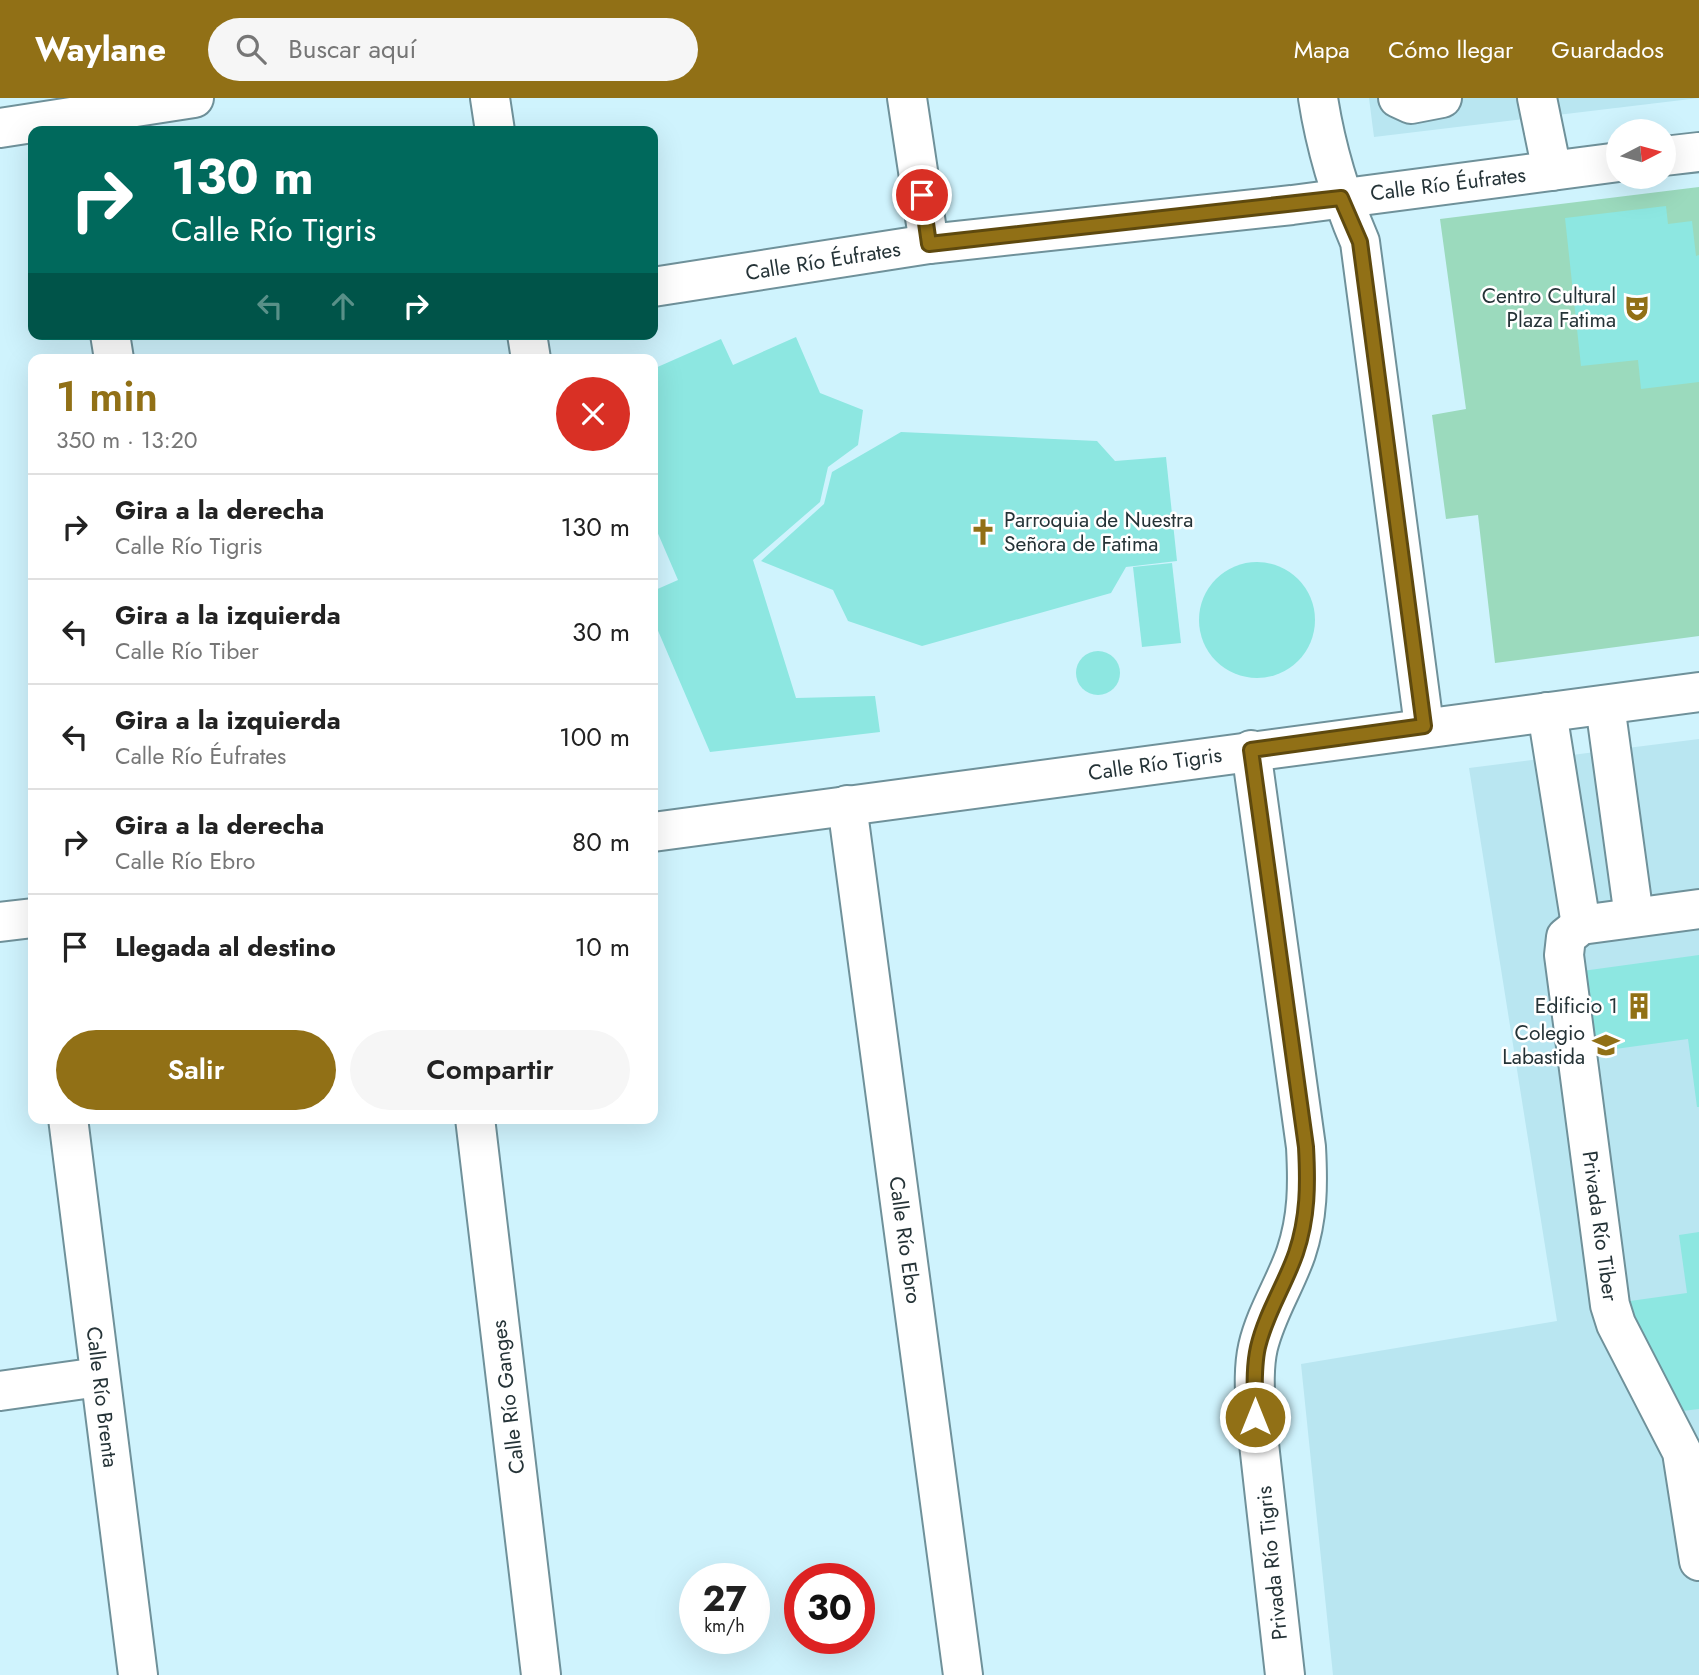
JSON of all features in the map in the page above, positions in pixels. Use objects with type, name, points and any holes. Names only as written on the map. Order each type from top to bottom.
[{"type":"street","points":[[0,128],[194,98]]},
{"type":"street","points":[[490,98],[494,126]]},
{"type":"street","points":[[907,98],[929,244]]},
{"type":"street","points":[[1318,98],[1324,141],[1341,198],[1360,242],[1424,726]]},
{"type":"street","points":[[1398,98],[1411,104],[1442,98]]},
{"type":"street","points":[[1537,98],[1552,171]]},
{"type":"street","points":[[1676,155],[1699,152]]},
{"type":"street","name":"Calle Río Éufrates","points":[[658,286],[929,244],[1341,198],[1606,164]]},
{"type":"street","name":"Calle Río Tigris","points":[[658,831],[1424,726],[1699,692]]},
{"type":"street","points":[[1605,705],[1634,917]]},
{"type":"street","points":[[1547,712],[1581,925],[1699,909]]},
{"type":"street","name":"Privada Río Tigris","points":[[1251,750],[1306,1147],[1308,1189],[1305,1221],[1295,1255],[1265,1321],[1258,1350],[1255,1382],[1255,1417],[1285,1675]]},
{"type":"street","name":"Calle Río Ebro","points":[[847,805],[963,1675]]},
{"type":"street","points":[[0,922],[28,919]]},
{"type":"street","name":"Privada Río Tiber","points":[[1581,925],[1566,937],[1564,955],[1610,1305],[1616,1324],[1682,1452],[1699,1561]]},
{"type":"street","name":"Calle Río Brenta","points":[[69,1124],[138,1675]]},
{"type":"street","name":"Calle Río Ganges","points":[[476,1124],[541,1675]]},
{"type":"street","points":[[0,1391],[99,1377]]},
{"type":"shaded area","points":[[1369,98],[1699,98],[1374,137]]},
{"type":"shaded area","name":"Colegio Labastida","points":[[1699,739],[1699,1675],[1333,1675],[1301,1364],[1557,1321],[1469,768]]},
{"type":"green space","points":[[1699,187],[1699,636],[1495,663],[1478,515],[1446,519],[1432,415],[1466,409],[1440,219]]},
{"type":"building","name":"Centro Cultural Plaza Fatima","points":[[1666,206],[1668,224],[1692,221],[1696,256],[1699,255],[1699,382],[1641,389],[1638,360],[1581,366],[1565,218]]},
{"type":"building","points":[[796,337],[820,393],[863,410],[858,445],[828,467],[820,502],[753,560],[796,698],[875,696],[880,732],[710,752],[658,631],[658,589],[678,580],[658,534],[658,367],[721,339],[733,365]]},
{"type":"building","name":"Parroquia de Nuestra Señora de Fatima","points":[[901,432],[1097,441],[1115,461],[1166,457],[1177,561],[1126,567],[1111,593],[922,646],[848,621],[833,590],[761,561],[824,504],[832,472]]},
{"type":"building","points":[[1257,562],[1279,567],[1298,579],[1310,598],[1315,620],[1310,642],[1298,661],[1279,673],[1257,678],[1235,673],[1216,661],[1204,642],[1199,620],[1204,598],[1216,579],[1235,567]]},
{"type":"building","points":[[1172,563],[1181,643],[1142,647],[1133,567]]},
{"type":"building","points":[[1098,651],[1107,652],[1114,657],[1119,664],[1119,682],[1114,689],[1107,694],[1098,695],[1089,694],[1082,689],[1077,682],[1076,673],[1077,664],[1082,657],[1089,652]]},
{"type":"building","name":"Edificio 1","points":[[1699,955],[1697,1107],[1688,1039],[1586,1053],[1575,972]]},
{"type":"building","points":[[1699,1232],[1699,1409],[1674,1412],[1623,1302],[1687,1293],[1679,1235]]},
{"type":"place","name":"Centro Cultural Plaza Fatima","points":[[1637,308]]},
{"type":"place","name":"Parroquia de Nuestra Señora de Fatima","points":[[983,532]]},
{"type":"place","name":"Edificio 1","points":[[1639,1006]]},
{"type":"place","name":"Colegio Labastida","points":[[1606,1045]]},
{"type":"route","points":[[922,195],[929,244],[1341,198],[1360,242],[1424,726],[1251,750],[1306,1147],[1308,1189],[1305,1221],[1295,1255],[1265,1321],[1258,1350],[1255,1417]]}]
